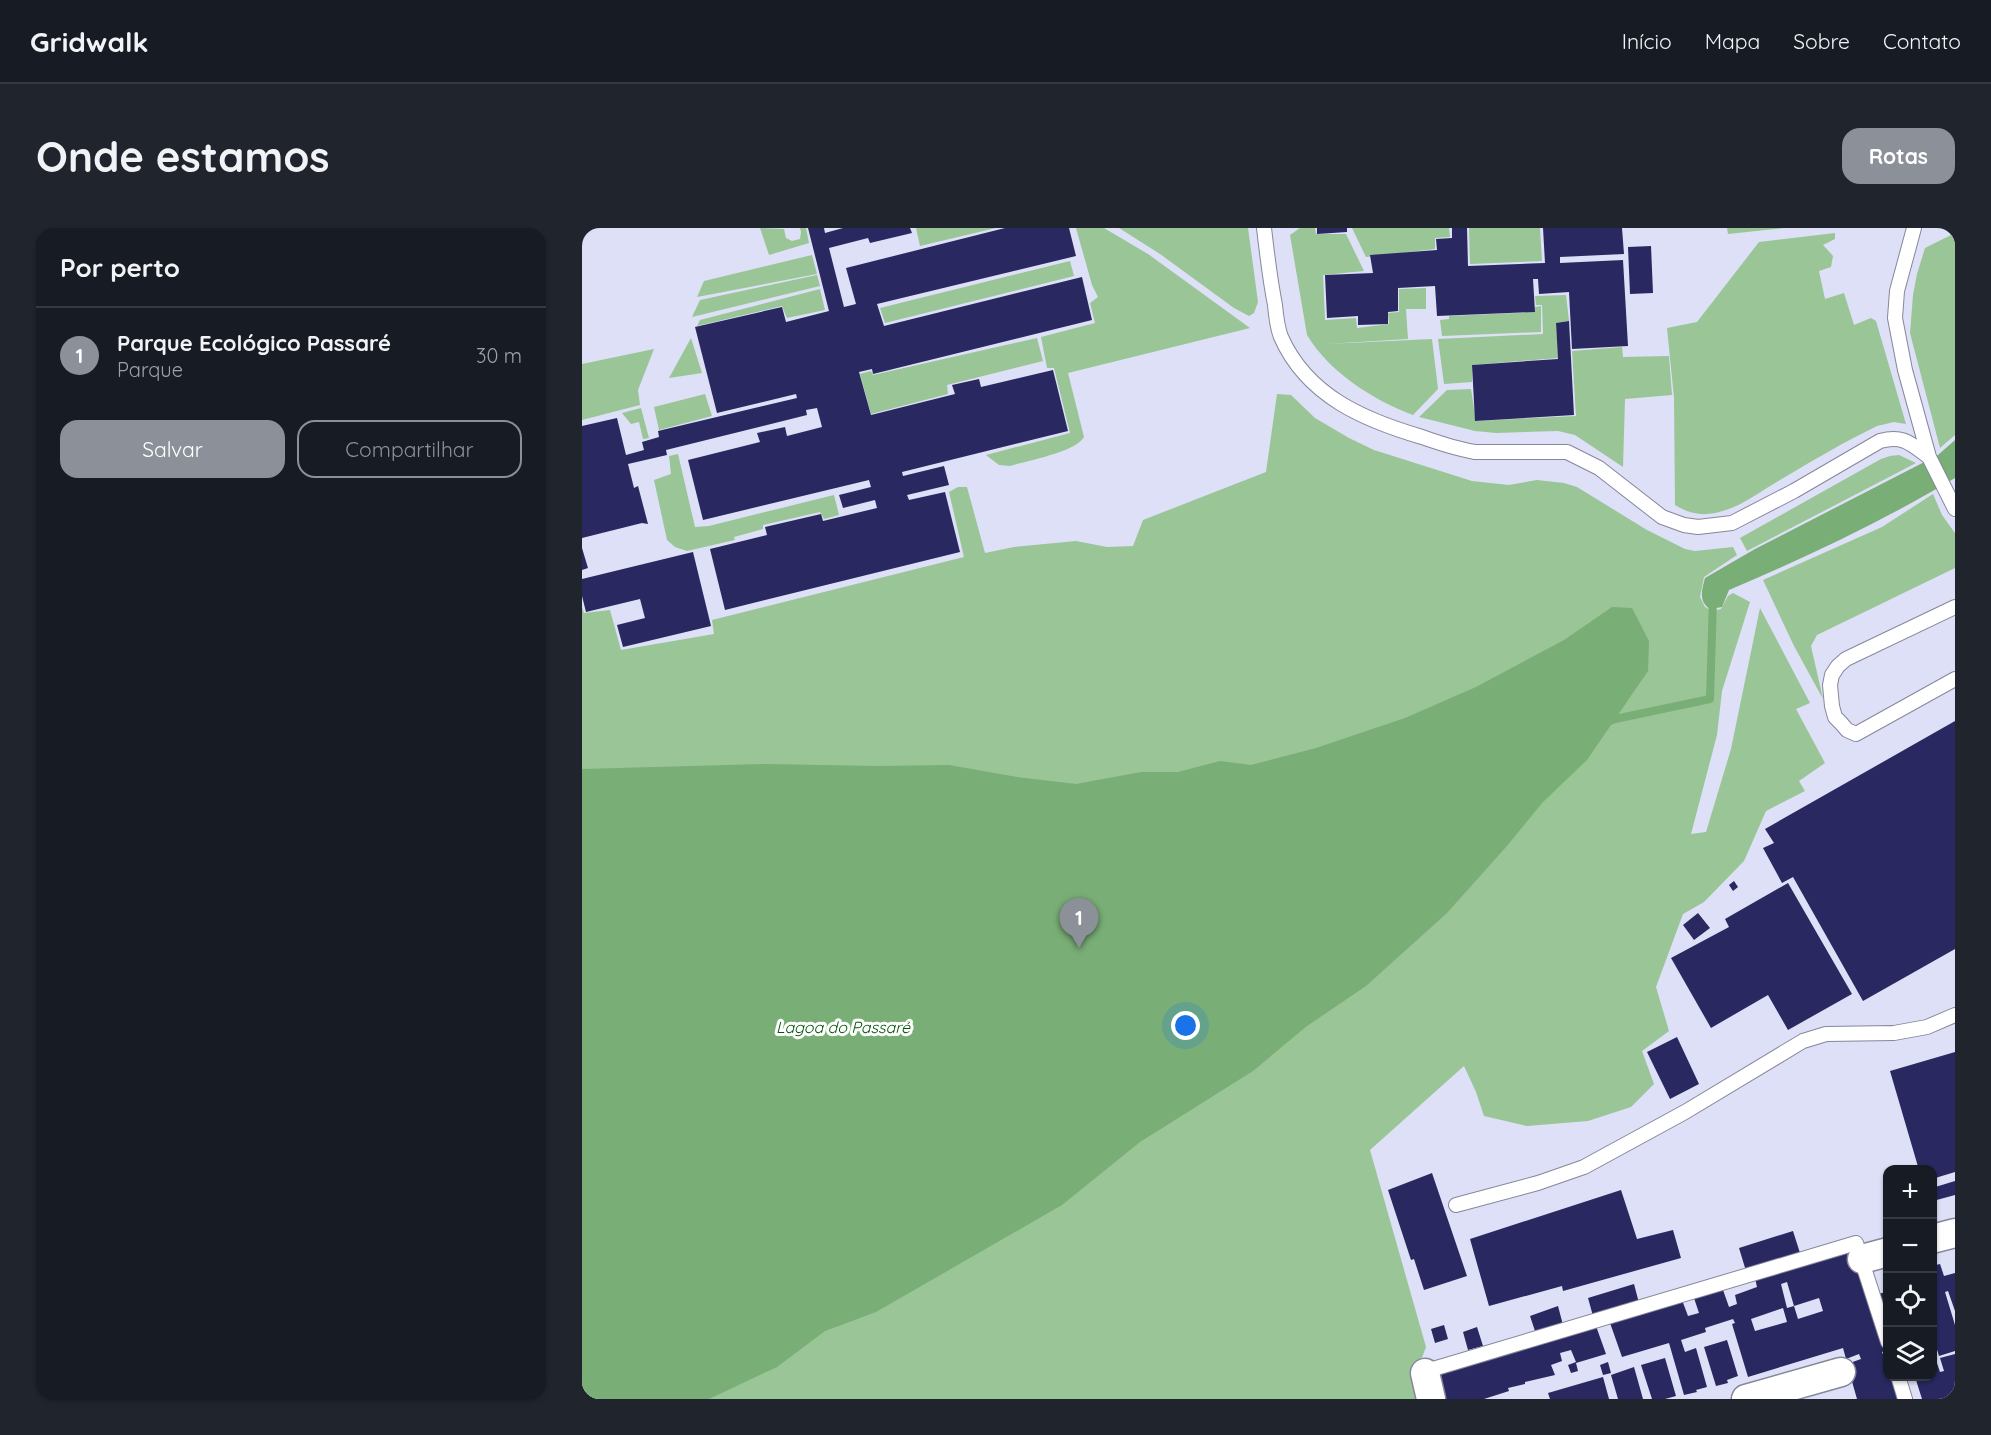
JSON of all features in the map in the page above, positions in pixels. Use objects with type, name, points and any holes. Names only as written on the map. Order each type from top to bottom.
[{"type":"street","points":[[1937,1238],[1955,1233]]},
{"type":"street","points":[[1746,1399],[1841,1372]]},
{"type":"lane","points":[[1264,228],[1278,329],[1290,353],[1308,376],[1332,399],[1347,409],[1380,424],[1475,452],[1567,452],[1599,468],[1662,517],[1684,525],[1698,527],[1732,523],[1880,441],[1893,438],[1906,440],[1929,456]]},
{"type":"lane","points":[[1914,228],[1897,291],[1895,318],[1905,370],[1929,456],[1955,508]]},
{"type":"lane","points":[[1955,608],[1846,659],[1832,675],[1830,695],[1835,717],[1847,730],[1857,734],[1955,679]]},
{"type":"lane","points":[[1456,1205],[1538,1183],[1584,1167],[1685,1112],[1803,1041],[1826,1034],[1894,1033],[1927,1027],[1955,1015]]},
{"type":"lane","points":[[1428,1386],[1433,1369],[1856,1243],[1875,1255],[1885,1327]]},
{"type":"lane","points":[[1899,1381],[1905,1399]]},
{"type":"shaded area","points":[[760,228],[784,229],[786,238],[792,241],[800,239],[800,228],[806,228],[809,243],[769,255]]},
{"type":"shaded area","points":[[916,228],[996,228],[920,246]]},
{"type":"shaded area","points":[[1076,228],[1104,228],[1148,254],[1250,328],[1068,373],[1084,437],[1071,447],[1050,455],[1010,466],[999,465],[986,455],[1070,433],[1054,368],[1047,368],[1041,337],[1095,323],[1090,303],[1098,297],[1092,285]]},
{"type":"shaded area","points":[[1119,228],[1248,228],[1258,302],[1254,313],[1249,316],[1234,308],[1160,254]]},
{"type":"shaded area","points":[[1300,228],[1315,228],[1316,234],[1346,234],[1364,271],[1323,275],[1325,320],[1356,318],[1357,328],[1389,324],[1388,313],[1399,312],[1399,289],[1426,288],[1426,309],[1406,309],[1408,339],[1326,344],[1432,339],[1438,389],[1413,415],[1353,383],[1327,361],[1307,335],[1290,235]]},
{"type":"shaded area","points":[[1352,228],[1449,228],[1450,237],[1435,238],[1435,249],[1366,257]]},
{"type":"shaded area","points":[[1469,228],[1540,228],[1542,261],[1470,264]]},
{"type":"shaded area","points":[[1727,228],[1784,228],[1728,234]]},
{"type":"shaded area","points":[[1835,233],[1835,239],[1823,245],[1833,256],[1831,267],[1819,271],[1825,299],[1844,293],[1854,325],[1871,318],[1876,321],[1906,424],[1894,422],[1877,426],[1724,511],[1699,514],[1675,505],[1674,398],[1667,328],[1697,322],[1759,242]]},
{"type":"shaded area","points":[[1955,233],[1955,435],[1940,448],[1910,333],[1913,295],[1925,248]]},
{"type":"shaded area","points":[[812,255],[817,274],[697,297],[704,281]]},
{"type":"shaded area","points":[[1070,261],[1074,276],[885,323],[880,308]]},
{"type":"shaded area","points":[[817,275],[820,286],[692,317],[700,300]]},
{"type":"shaded area","points":[[820,289],[825,310],[787,318],[782,306],[697,326],[700,320]]},
{"type":"shaded area","points":[[1566,295],[1569,321],[1556,323],[1558,358],[1472,365],[1472,382],[1444,384],[1438,339],[1543,334],[1542,305],[1536,305],[1535,296]]},
{"type":"shaded area","points":[[1541,306],[1541,332],[1442,336],[1440,320],[1449,319],[1449,316],[1535,312],[1535,307]]},
{"type":"shaded area","points":[[691,338],[702,373],[669,378]]},
{"type":"shaded area","points":[[1037,338],[1043,361],[947,385],[948,394],[871,414],[860,374],[871,371],[873,375]]},
{"type":"shaded area","points":[[1622,347],[1623,357],[1669,356],[1672,395],[1625,399],[1623,467],[1575,435],[1558,431],[1496,433],[1475,431],[1419,417],[1447,390],[1471,389],[1476,421],[1576,416],[1572,351]]},
{"type":"shaded area","points":[[654,349],[638,390],[640,405],[582,420],[582,364]]},
{"type":"shaded area","points":[[705,394],[712,416],[659,430],[654,407]]},
{"type":"shaded area","points":[[1277,394],[1291,395],[1315,418],[1374,450],[1472,481],[1509,485],[1537,480],[1564,483],[1577,487],[1647,530],[1685,549],[1695,551],[1733,547],[1737,555],[1704,577],[1700,597],[1705,607],[1713,611],[1721,609],[1728,596],[1733,593],[1750,602],[1722,691],[1717,735],[1691,834],[1706,832],[1731,749],[1760,608],[1810,703],[1796,709],[1825,763],[1799,781],[1805,791],[1766,811],[1744,861],[1704,902],[1683,914],[1656,987],[1669,1031],[1642,1051],[1654,1084],[1631,1107],[1588,1121],[1527,1126],[1484,1116],[1464,1066],[1370,1150],[1426,1347],[1420,1363],[1419,1399],[582,1399],[582,607],[584,613],[610,610],[621,650],[714,634],[712,620],[964,557],[949,492],[958,487],[967,487],[985,553],[1014,547],[1076,541],[1107,547],[1133,546],[1143,520],[1266,472]]},
{"type":"shaded area","points":[[641,408],[649,438],[643,439],[639,422],[631,424],[622,413]]},
{"type":"shaded area","points":[[678,454],[695,527],[709,526],[834,495],[839,515],[824,519],[820,512],[763,525],[763,529],[734,537],[735,540],[687,551],[675,547],[667,540],[654,480],[671,474],[669,456]]},
{"type":"shaded area","points":[[1899,455],[1916,463],[1747,551],[1740,538],[1881,459]]},
{"type":"shaded area","points":[[1933,494],[1942,515],[1955,533],[1955,568],[1817,635],[1811,646],[1823,699],[1794,646],[1763,580],[1882,527]]},
{"type":"water","points":[[1955,440],[1955,478],[1844,538],[1729,590],[1722,607],[1710,609],[1706,606],[1702,599],[1705,578],[1755,549],[1938,455]]},
{"type":"water","name":"Lagoa do Passaré","points":[[1612,607],[1632,608],[1649,641],[1648,671],[1587,760],[1543,802],[1447,913],[1366,986],[1307,1026],[1253,1071],[1140,1142],[1062,1205],[876,1312],[825,1331],[777,1367],[709,1399],[582,1399],[582,769],[766,764],[949,765],[1017,777],[1076,784],[1141,772],[1178,772],[1220,761],[1251,765],[1316,748],[1405,718],[1476,687],[1564,640]]},
{"type":"building","points":[[808,228],[824,228],[825,233],[843,228],[910,228],[912,233],[870,243],[868,238],[829,248],[844,307],[856,304],[846,268],[1005,228],[1069,228],[1076,256],[877,304],[884,326],[1082,277],[1092,320],[873,374],[872,369],[859,372],[871,415],[955,394],[952,385],[979,379],[981,387],[1053,370],[1068,431],[902,472],[903,476],[944,466],[949,485],[907,495],[909,500],[945,492],[960,552],[725,610],[710,549],[767,535],[765,527],[821,514],[823,521],[877,508],[875,500],[843,508],[839,495],[871,487],[869,480],[703,520],[688,460],[760,442],[757,433],[785,427],[787,436],[822,427],[817,408],[806,410],[807,415],[666,450],[667,455],[628,464],[634,488],[638,486],[648,524],[642,523],[582,538],[582,426],[617,418],[626,455],[644,450],[642,442],[659,437],[658,431],[797,398],[796,394],[717,413],[695,327],[782,307],[786,322],[829,311]]},
{"type":"building","points":[[1317,228],[1347,228],[1347,232],[1317,234]]},
{"type":"building","points":[[1452,228],[1467,228],[1468,266],[1545,263],[1543,228],[1622,228],[1624,254],[1560,257],[1560,263],[1623,260],[1628,346],[1572,349],[1569,292],[1539,294],[1538,279],[1533,279],[1535,312],[1437,316],[1435,286],[1398,288],[1398,311],[1388,312],[1388,324],[1358,325],[1358,316],[1327,318],[1325,275],[1373,273],[1370,255],[1437,250],[1436,239],[1452,238]]},
{"type":"building","points":[[1651,246],[1653,293],[1630,294],[1628,247]]},
{"type":"building","points":[[1569,321],[1574,415],[1475,421],[1472,365],[1558,359],[1556,323]]},
{"type":"building","points":[[582,548],[588,568],[582,570]]},
{"type":"building","points":[[693,552],[711,626],[623,647],[617,625],[645,618],[640,599],[586,612],[582,596],[582,579]]},
{"type":"building","points":[[1955,721],[1955,949],[1863,1001],[1793,877],[1782,883],[1763,848],[1774,843],[1765,829]]},
{"type":"building","points":[[1734,881],[1738,887],[1733,891],[1729,885]]},
{"type":"building","points":[[1788,883],[1852,994],[1788,1030],[1768,995],[1711,1028],[1671,958],[1729,927],[1725,919]]},
{"type":"building","points":[[1698,913],[1710,928],[1694,940],[1683,925]]},
{"type":"building","points":[[1677,1037],[1699,1084],[1670,1099],[1647,1052]]},
{"type":"building","points":[[1955,1052],[1955,1172],[1937,1177],[1937,1165],[1918,1165],[1890,1071]]},
{"type":"building","points":[[1432,1173],[1467,1276],[1424,1290],[1414,1259],[1411,1260],[1388,1190]]},
{"type":"building","points":[[1955,1181],[1955,1195],[1937,1200],[1937,1186]]},
{"type":"building","points":[[1621,1190],[1637,1239],[1673,1230],[1681,1258],[1563,1291],[1562,1286],[1489,1306],[1470,1239]]},
{"type":"building","points":[[1793,1231],[1800,1253],[1746,1271],[1739,1248]]},
{"type":"building","points":[[1852,1247],[1874,1322],[1877,1321],[1883,1338],[1883,1381],[1894,1381],[1899,1399],[1857,1399],[1847,1364],[1861,1359],[1859,1354],[1846,1359],[1843,1348],[1748,1377],[1732,1324],[1735,1323],[1733,1319],[1705,1328],[1706,1332],[1681,1340],[1685,1352],[1696,1348],[1707,1387],[1696,1390],[1697,1392],[1684,1395],[1669,1343],[1622,1357],[1609,1320],[1682,1300],[1688,1316],[1699,1313],[1694,1298],[1723,1290],[1729,1307],[1737,1304],[1735,1295],[1757,1287],[1755,1278]],"holes":[[[1787,1282],[1794,1306],[1787,1308],[1781,1284]],[[1819,1298],[1823,1311],[1798,1319],[1794,1306]],[[1783,1308],[1787,1322],[1755,1331],[1751,1319]]]},
{"type":"building","points":[[1940,1264],[1944,1276],[1955,1273],[1955,1311],[1948,1291],[1945,1292],[1955,1325],[1955,1351],[1939,1356],[1937,1349],[1937,1265]]},
{"type":"building","points":[[1634,1284],[1639,1303],[1593,1316],[1588,1298]]},
{"type":"building","points":[[1883,1293],[1883,1306],[1879,1294]]},
{"type":"building","points":[[1558,1306],[1563,1325],[1536,1334],[1530,1316]]},
{"type":"building","points":[[1444,1325],[1448,1339],[1435,1343],[1431,1329]]},
{"type":"building","points":[[1596,1326],[1606,1354],[1576,1363],[1578,1371],[1571,1373],[1568,1365],[1576,1362],[1571,1350],[1560,1353],[1562,1361],[1551,1365],[1555,1375],[1525,1382],[1525,1384],[1508,1388],[1509,1391],[1484,1399],[1441,1399],[1436,1372]]},
{"type":"building","points":[[1477,1327],[1483,1346],[1468,1350],[1463,1332]]},
{"type":"building","points":[[1727,1340],[1738,1376],[1727,1380],[1728,1383],[1716,1386],[1704,1347]]},
{"type":"building","points":[[1955,1354],[1955,1399],[1922,1399],[1916,1381],[1937,1381],[1937,1363],[1940,1372],[1944,1371],[1940,1358]]},
{"type":"building","points":[[1665,1358],[1676,1396],[1652,1399],[1641,1365]]},
{"type":"building","points":[[1608,1362],[1611,1373],[1603,1375],[1600,1365]]},
{"type":"building","points":[[1634,1367],[1643,1399],[1618,1399],[1611,1375]]},
{"type":"building","points":[[1603,1377],[1609,1399],[1550,1399],[1548,1393]]},
{"type":"waterway","points":[[1605,723],[1710,699],[1713,599]]},
{"type":"place","name":"Parque Ecológico Passaré","points":[[1079,948]]}]
